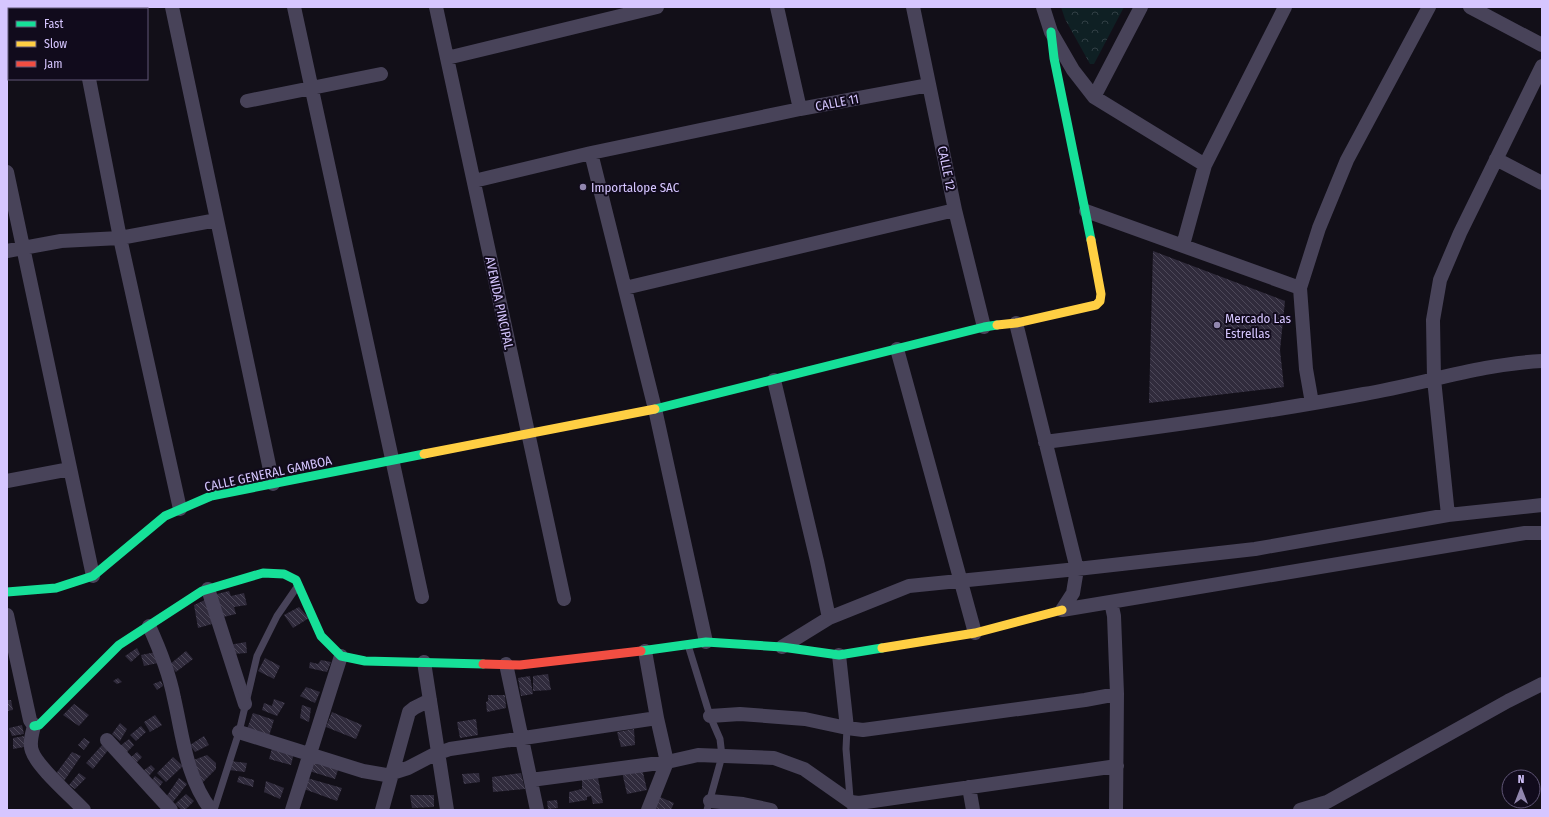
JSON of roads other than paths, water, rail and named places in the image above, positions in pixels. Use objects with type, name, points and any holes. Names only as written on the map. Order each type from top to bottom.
[{"type":"street","points":[[75,8],[84,7]]},
{"type":"street","points":[[172,7],[273,484]]},
{"type":"street","points":[[294,7],[422,597]]},
{"type":"street","name":"AVENIDA PINCIPAL","points":[[436,7],[564,599]]},
{"type":"street","points":[[447,58],[657,7]]},
{"type":"street","name":"CALLE 11","points":[[777,7],[800,109],[929,85]]},
{"type":"street","name":"CALLE 12","points":[[913,7],[955,210],[984,327]]},
{"type":"street","points":[[1043,7],[1051,32],[1054,58],[1086,211],[1300,288]]},
{"type":"street","points":[[1094,97],[1141,7]]},
{"type":"street","points":[[1183,245],[1205,165],[1285,7]]},
{"type":"street","points":[[1312,403],[1306,369],[1300,288],[1319,228],[1347,160],[1429,7]]},
{"type":"street","points":[[1470,7],[1542,45]]},
{"type":"street","points":[[1051,32],[1073,70],[1094,97],[1205,165]]},
{"type":"street","points":[[1448,515],[1434,379],[1433,320],[1440,280],[1460,233],[1542,66]]},
{"type":"street","points":[[246,101],[381,74]]},
{"type":"street","points":[[88,80],[120,238],[180,509]]},
{"type":"street","points":[[474,181],[591,153],[800,109]]},
{"type":"street","points":[[591,153],[655,409],[706,642]]},
{"type":"street","points":[[1496,159],[1542,183]]},
{"type":"street","points":[[7,172],[93,576]]},
{"type":"street","points":[[625,288],[955,210]]},
{"type":"street","name":"CALLE GENERAL GAMBOA","points":[[7,592],[56,588],[93,576],[164,516],[211,496],[655,409],[984,327],[1016,323],[1096,305],[1100,302],[1101,294],[1086,211]]},
{"type":"street","points":[[7,251],[61,241],[120,238],[217,220]]},
{"type":"street","points":[[1016,323],[1076,569],[1073,593],[1062,610]]},
{"type":"street","points":[[897,349],[975,633]]},
{"type":"street","points":[[1045,442],[1176,425],[1312,403],[1366,394],[1513,363],[1542,361]]},
{"type":"street","points":[[774,380],[829,618]]},
{"type":"street","points":[[7,480],[70,469]]},
{"type":"street","points":[[782,647],[829,618],[909,586],[1255,549],[1448,515],[1542,505]]},
{"type":"street","points":[[34,726],[39,725],[119,645],[202,591],[263,573],[284,574],[296,580],[321,636],[341,656],[365,661],[520,665],[645,651],[706,642],[782,647],[839,655],[975,633],[1062,610],[1452,545],[1525,534],[1542,534]]},
{"type":"street","points":[[208,589],[245,704]]},
{"type":"street","points":[[1111,602],[1114,616],[1117,694],[1116,810]]},
{"type":"street","points":[[7,615],[30,720],[34,726],[31,738],[32,751],[44,769],[78,806]]},
{"type":"street","points":[[149,626],[165,662],[174,697],[183,749],[200,796],[212,810]]},
{"type":"street","points":[[645,651],[657,718],[667,762],[645,809]]},
{"type":"street","points":[[839,655],[847,728]]},
{"type":"street","points":[[292,810],[341,656]]},
{"type":"street","points":[[424,662],[447,810]]},
{"type":"street","points":[[506,664],[537,810]]},
{"type":"street","points":[[1300,810],[1327,802],[1508,701],[1542,684]]},
{"type":"street","points":[[710,716],[740,714],[798,718],[863,730],[1085,700],[1117,694]]},
{"type":"street","points":[[382,810],[409,712],[411,709],[430,700]]},
{"type":"street","points":[[238,732],[362,770],[386,775],[408,768],[439,753],[450,750],[657,718]]},
{"type":"street","points":[[107,740],[171,810]]},
{"type":"street","points":[[531,780],[667,762],[698,755],[774,758],[804,769],[851,806],[859,803],[1117,766]]},
{"type":"street","points":[[969,787],[973,810]]},
{"type":"street","points":[[708,806],[743,804],[771,810]]},
{"type":"lane","points":[[212,810],[238,732],[257,656],[277,616],[299,585]]},
{"type":"lane","points":[[688,645],[710,716],[720,740],[722,756],[708,806]]},
{"type":"lane","points":[[847,728],[846,750],[851,806]]},
{"type":"place","name":"Importalope SAC","points":[[583,187]]},
{"type":"place","name":"Mercado Las Estrellas","points":[[1217,325]]}]
